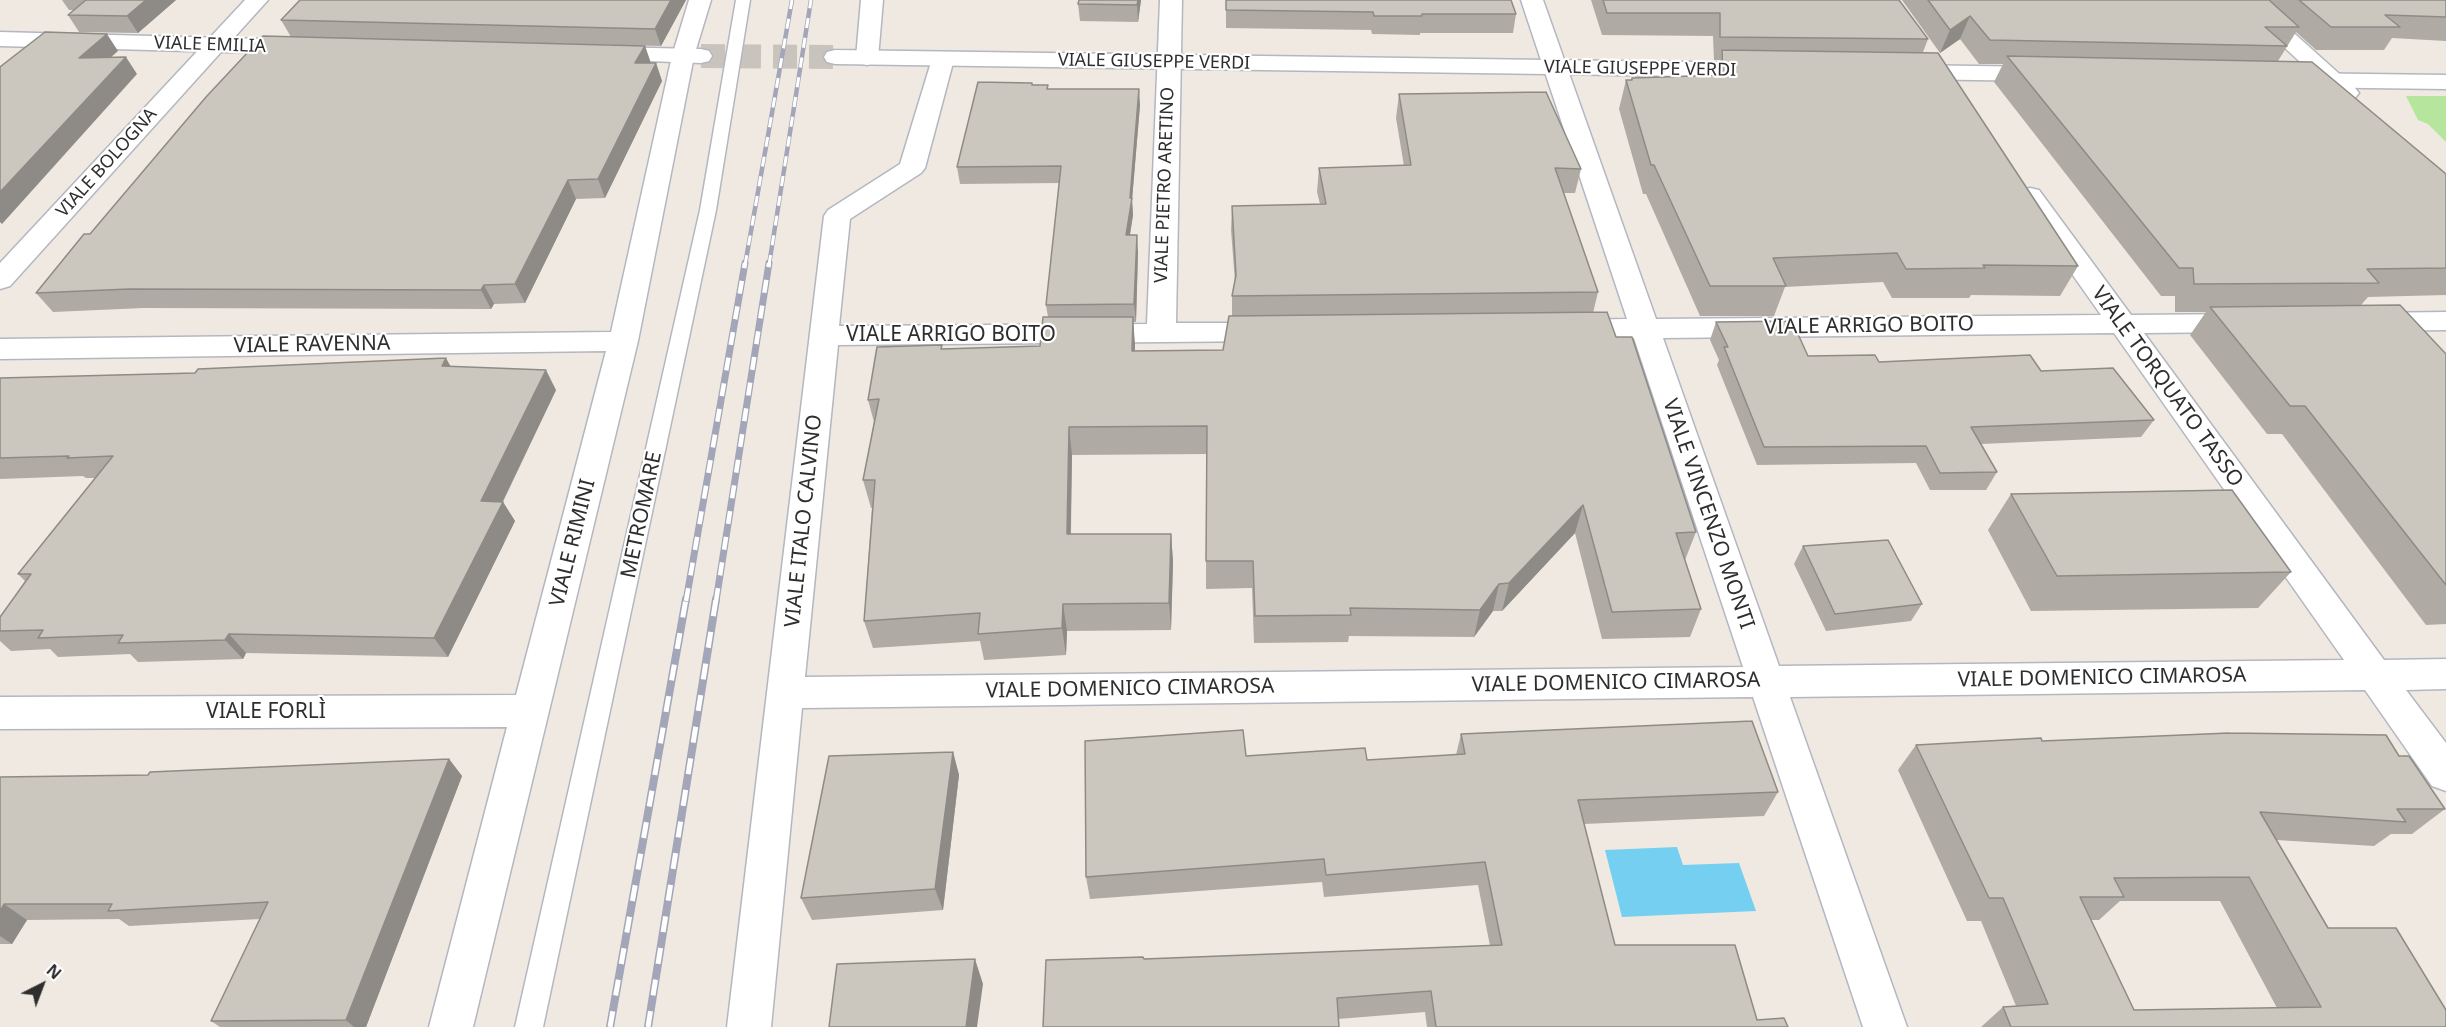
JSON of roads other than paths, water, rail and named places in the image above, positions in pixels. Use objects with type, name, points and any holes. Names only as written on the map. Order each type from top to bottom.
[{"type":"street","name":"VIALE BOLOGNA","points":[[0,280],[213,45],[257,0]]},
{"type":"street","name":"VIALE RIMINI","points":[[451,1027],[623,341],[692,56],[700,0]]},
{"type":"street","points":[[867,58],[872,0]]},
{"type":"street","name":"VIALE PIETRO ARETINO","points":[[1161,333],[1171,0]]},
{"type":"street","name":"VIALE VINCENZO MONTI","points":[[1532,0],[1885,1027]]},
{"type":"street","points":[[2244,0],[2360,105]]},
{"type":"street","name":"VIALE EMILIA","points":[[0,41],[25,39],[319,48]]},
{"type":"street","points":[[578,53],[692,56]]},
{"type":"street","name":"VIALE GIUSEPPE VERDI","points":[[835,57],[1779,70]]},
{"type":"street","name":"VIALE ITALO CALVINO","points":[[749,1027],[837,216],[912,168],[942,59]]},
{"type":"street","points":[[1934,63],[1962,101]]},
{"type":"street","points":[[1883,71],[1934,63],[2060,75]]},
{"type":"street","points":[[2262,79],[2446,82]]},
{"type":"street","name":"VIALE TORQUATO TASSO","points":[[2010,169],[2446,774]]},
{"type":"street","points":[[2342,322],[2446,321]]},
{"type":"street","name":"VIALE ARRIGO BOITO","points":[[1538,330],[2272,323]]},
{"type":"street","name":"VIALE ARRIGO BOITO","points":[[825,336],[1302,332]]},
{"type":"street","name":"VIALE RAVENNA","points":[[0,349],[623,341]]},
{"type":"street","name":"VIALE DOMENICO CIMAROSA","points":[[786,693],[2446,674]]},
{"type":"street","name":"VIALE FORLÌ","points":[[0,713],[532,711]]},
{"type":"lane","name":"METROMARE","points":[[529,1027],[708,210],[743,0]]},
{"type":"water","points":[[1677,847],[1683,865],[1739,863],[1756,911],[1622,917],[1605,850]]},
{"type":"tunnel","points":[[701,56],[835,57]]},
{"type":"railway","points":[[745,265],[792,0]]},
{"type":"railway","points":[[769,265],[811,0]]},
{"type":"railway","points":[[686,601],[745,263]]},
{"type":"railway","points":[[716,601],[769,263]]},
{"type":"railway","points":[[610,1027],[686,599]]},
{"type":"railway","points":[[648,1027],[716,599]]}]
